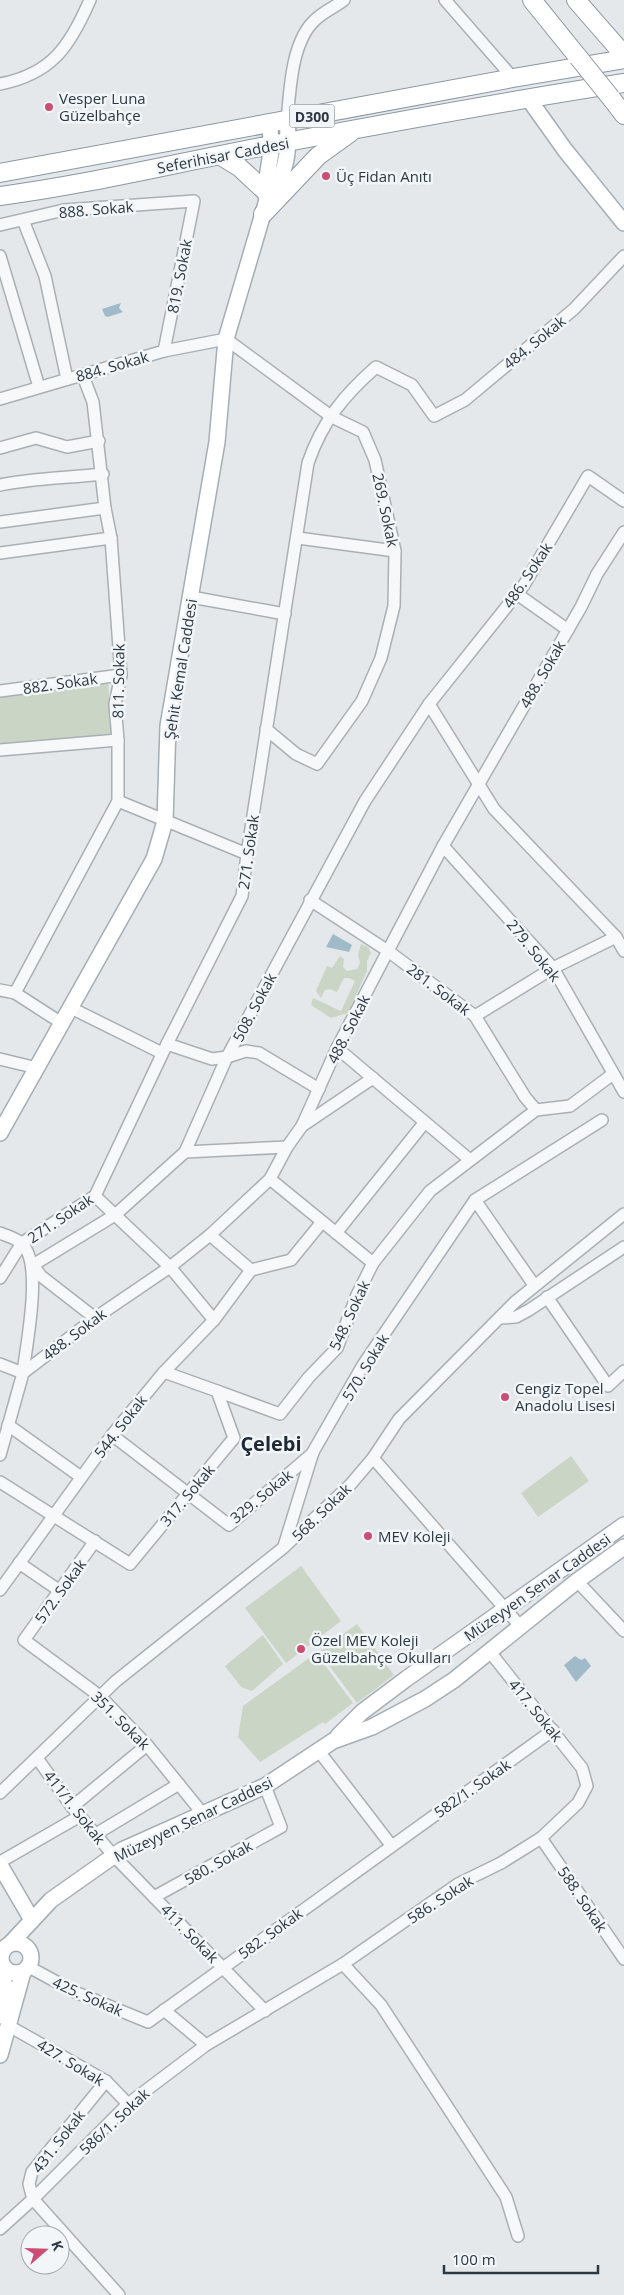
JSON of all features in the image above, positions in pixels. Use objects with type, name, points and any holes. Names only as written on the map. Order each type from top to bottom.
[{"type":"highway","points":[[532,0],[624,115]]},
{"type":"highway","points":[[576,0],[623,55]]},
{"type":"highway","points":[[584,0],[623,55]]},
{"type":"highway","name":"Seferihisar Caddesi","points":[[0,173],[286,121],[623,55]]},
{"type":"highway","name":"Seferihisar Caddesi","points":[[0,196],[41,191],[353,130],[528,98],[624,83]]},
{"type":"highway","points":[[221,156],[239,167],[265,202],[318,156],[353,130]]},
{"type":"main road","points":[[528,98],[564,150],[624,223]]},
{"type":"main road","name":"Şehit Kemal Caddesi","points":[[0,1132],[37,1068],[60,1022],[154,859],[165,821],[168,726],[192,597],[217,442],[226,339],[286,121]]},
{"type":"main road","name":"Şehit Kemal Caddesi","points":[[269,124],[281,144]]},
{"type":"main road","name":"Müzeyyen Senar Caddesi","points":[[4,1950],[51,1900],[122,1850],[265,1786],[332,1741],[362,1712],[624,1525]]},
{"type":"main road","name":"Müzeyyen Senar Caddesi","points":[[332,1741],[372,1727],[424,1699],[454,1680],[576,1581],[624,1547]]},
{"type":"main road","points":[[0,1863],[32,1920],[16,1970],[0,2054]]},
{"type":"main road","points":[[5,2021],[16,1970],[24,1945],[4,1950],[1,1961],[16,1970]]},
{"type":"street","points":[[0,84],[22,80],[53,61],[75,34],[90,0]]},
{"type":"street","points":[[286,121],[292,70],[305,32],[315,20],[344,0]]},
{"type":"street","points":[[445,0],[513,78]]},
{"type":"street","name":"888. Sokak","points":[[0,225],[64,210],[194,200]]},
{"type":"street","name":"819. Sokak","points":[[164,351],[194,200]]},
{"type":"street","points":[[23,220],[45,276],[68,379]]},
{"type":"street","points":[[0,256],[39,387]]},
{"type":"street","name":"484. Sokak","points":[[376,367],[412,385],[434,416],[465,400],[574,309],[624,256]]},
{"type":"street","name":"884. Sokak","points":[[0,397],[83,376],[164,351],[226,339]]},
{"type":"street","name":"269. Sokak","points":[[226,339],[332,417],[363,432],[375,460],[395,551],[394,606],[381,658],[362,700],[317,764],[296,754],[266,729]]},
{"type":"street","name":"271. Sokak","points":[[0,1278],[22,1243],[95,1196],[165,1049],[242,896],[308,463],[318,436],[353,388],[376,367]]},
{"type":"street","name":"811. Sokak","points":[[15,993],[118,801],[118,740],[115,704],[121,675],[111,538],[105,508],[103,474],[93,402],[83,376]]},
{"type":"street","points":[[0,448],[36,438],[67,447],[99,441]]},
{"type":"street","points":[[0,485],[38,478],[50,480],[103,474]]},
{"type":"street","name":"486. Sokak","points":[[429,704],[517,594],[588,476],[624,501]]},
{"type":"street","points":[[0,522],[105,508]]},
{"type":"street","name":"488. Sokak","points":[[22,1373],[95,1318],[170,1267],[210,1235],[270,1180],[287,1147],[302,1126],[337,1048],[443,846],[568,630],[597,574],[624,532]]},
{"type":"street","points":[[0,553],[111,538]]},
{"type":"street","points":[[298,538],[395,551]]},
{"type":"street","points":[[517,594],[568,630]]},
{"type":"street","points":[[192,597],[285,614]]},
{"type":"street","name":"882. Sokak","points":[[0,692],[121,675]]},
{"type":"street","points":[[429,704],[494,809],[616,937],[624,951]]},
{"type":"street","name":"508. Sokak","points":[[33,1265],[115,1215],[185,1152],[227,1057],[310,900],[365,800],[429,704]]},
{"type":"street","points":[[0,750],[118,740]]},
{"type":"street","points":[[118,801],[247,854]]},
{"type":"street","name":"279. Sokak","points":[[443,846],[554,968],[624,1092]]},
{"type":"street","name":"281. Sokak","points":[[310,900],[388,951],[475,1016],[524,1097],[536,1110]]},
{"type":"street","points":[[475,1016],[554,968],[616,937]]},
{"type":"street","points":[[0,990],[15,993],[60,1022]]},
{"type":"street","points":[[70,1007],[165,1049],[212,1059],[246,1051],[259,1053],[319,1089]]},
{"type":"street","points":[[337,1048],[470,1160]]},
{"type":"street","points":[[0,1059],[37,1068]]},
{"type":"street","points":[[373,1263],[430,1191],[536,1110],[570,1106],[613,1074]]},
{"type":"street","points":[[302,1126],[373,1078]]},
{"type":"street","points":[[534,1285],[475,1200],[602,1120]]},
{"type":"street","points":[[336,1232],[425,1122]]},
{"type":"street","points":[[185,1152],[287,1147]]},
{"type":"street","name":"548. Sokak","points":[[216,1391],[280,1414],[309,1378],[337,1348],[357,1295],[373,1263],[270,1180]]},
{"type":"street","points":[[95,1196],[170,1267],[214,1320]]},
{"type":"street","name":"570. Sokak","points":[[283,1548],[313,1452],[364,1365],[475,1200]]},
{"type":"street","name":"568. Sokak","points":[[0,1793],[116,1681],[283,1548],[350,1486],[373,1458],[399,1419],[500,1318],[534,1285],[624,1214]]},
{"type":"street","points":[[210,1235],[251,1270],[291,1260],[322,1222]]},
{"type":"street","points":[[0,1233],[22,1243],[41,1276],[95,1318]]},
{"type":"street","points":[[500,1318],[516,1317],[624,1247]]},
{"type":"street","points":[[0,1455],[22,1373],[33,1287],[33,1265]]},
{"type":"street","name":"544. Sokak","points":[[0,1590],[53,1514],[112,1435],[164,1372],[214,1320],[251,1270]]},
{"type":"street","points":[[547,1296],[608,1386],[624,1371]]},
{"type":"street","points":[[0,1364],[22,1373]]},
{"type":"street","points":[[164,1372],[216,1391]]},
{"type":"street","name":"317. Sokak","points":[[0,1482],[130,1564],[234,1438],[216,1391]]},
{"type":"street","points":[[8,1425],[81,1477]]},
{"type":"street","name":"329. Sokak","points":[[112,1435],[189,1492],[229,1525],[313,1452]]},
{"type":"street","points":[[373,1458],[521,1627]]},
{"type":"street","name":"572. Sokak","points":[[24,1640],[95,1541]]},
{"type":"street","points":[[19,1563],[60,1591]]},
{"type":"street","points":[[576,1581],[624,1631]]},
{"type":"street","name":"351. Sokak","points":[[24,1640],[101,1697],[147,1745],[204,1814]]},
{"type":"street","name":"417. Sokak","points":[[490,1652],[582,1768]]},
{"type":"street","name":"582/1. Sokak","points":[[392,1845],[552,1730]]},
{"type":"street","points":[[72,1807],[147,1745]]},
{"type":"street","points":[[318,1750],[392,1845]]},
{"type":"street","name":"411/1. Sokak","points":[[37,1758],[72,1807],[114,1856]]},
{"type":"street","name":"586. Sokak","points":[[265,2011],[343,1964],[458,1884],[501,1863],[541,1838],[578,1803],[587,1786],[582,1768]]},
{"type":"street","points":[[96,1834],[179,1784]]},
{"type":"street","name":"580. Sokak","points":[[154,1897],[282,1827],[265,1786]]},
{"type":"street","points":[[0,1863],[80,1816]]},
{"type":"street","name":"588. Sokak","points":[[541,1838],[624,1959]]},
{"type":"street","name":"582. Sokak","points":[[148,2022],[392,1845]]},
{"type":"street","name":"411. Sokak","points":[[114,1856],[265,2011]]},
{"type":"street","points":[[343,1964],[381,2005],[501,2189],[506,2197],[518,2236]]},
{"type":"street","name":"425. Sokak","points":[[16,1970],[148,2022]]},
{"type":"street","points":[[164,2010],[206,2045]]},
{"type":"street","name":"586/1. Sokak","points":[[0,2229],[33,2199],[128,2104],[206,2045],[265,2011]]},
{"type":"street","name":"427. Sokak","points":[[5,2021],[106,2081],[128,2104]]},
{"type":"street","name":"431. Sokak","points":[[33,2199],[30,2184],[32,2172],[106,2081]]},
{"type":"street","points":[[33,2199],[119,2295]]},
{"type":"green space","points":[[108,681],[112,736],[0,747],[0,694]]},
{"type":"green space","points":[[361,944],[368,947],[371,953],[367,961],[367,971],[348,1013],[331,1018],[311,1005],[313,998],[341,1011],[355,981],[344,978],[337,992],[330,989],[325,990],[321,998],[316,991],[327,966],[332,968],[340,956],[344,959],[343,967],[347,971],[357,969],[360,963],[358,954]]},
{"type":"green space","points":[[571,1456],[589,1481],[538,1517],[521,1493]]},
{"type":"green space","points":[[301,1566],[341,1621],[286,1663],[245,1608]]},
{"type":"green space","points":[[357,1624],[394,1675],[357,1703],[319,1652]]},
{"type":"green space","points":[[263,1635],[283,1664],[252,1691],[241,1687],[225,1666]]},
{"type":"green space","points":[[316,1653],[353,1703],[325,1724],[323,1722],[260,1762],[238,1737],[243,1706]]},
{"type":"water","points":[[121,303],[119,308],[123,312],[108,317],[105,316],[102,309]]},
{"type":"water","points":[[333,934],[352,945],[349,952],[326,947]]},
{"type":"water","points":[[575,1656],[581,1660],[585,1658],[591,1666],[576,1682],[564,1665]]},
{"type":"place","name":"Vesper Luna Güzelbahçe","points":[[49,107]]},
{"type":"place","name":"Üç Fidan Anıtı","points":[[326,176]]},
{"type":"place","name":"Cengiz Topel Anadolu Lisesi","points":[[505,1397]]},
{"type":"place","name":"MEV Koleji","points":[[368,1536]]},
{"type":"place","name":"Özel MEV Koleji Güzelbahçe Okulları","points":[[301,1649]]},
{"type":"district","name":"Çelebi","points":[[271,1443]]}]
